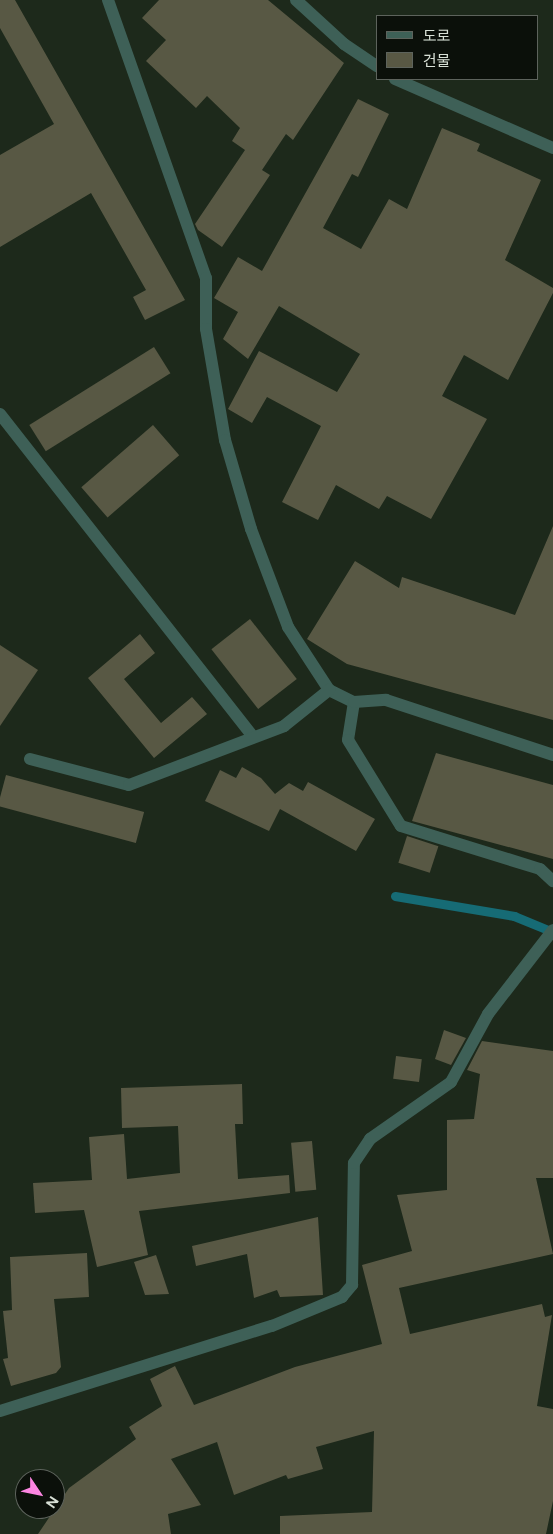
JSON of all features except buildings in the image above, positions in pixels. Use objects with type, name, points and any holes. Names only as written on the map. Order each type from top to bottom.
[{"type":"street","points":[[108,0],[206,278],[206,329],[225,440],[251,529],[288,627],[329,690],[354,702],[386,700],[553,755]]},
{"type":"street","points":[[296,0],[344,44],[376,65]]},
{"type":"street","points":[[397,80],[553,148]]},
{"type":"street","points":[[0,414],[253,737]]},
{"type":"street","points":[[30,759],[129,785],[284,726],[329,690]]},
{"type":"street","points":[[354,702],[348,740],[401,826],[540,868],[553,881]]},
{"type":"street","points":[[0,1411],[272,1326],[342,1297],[352,1285],[354,1163],[370,1139],[451,1082],[488,1014],[553,930]]},
{"type":"waterway","points":[[395,896],[514,916],[553,932]]}]
